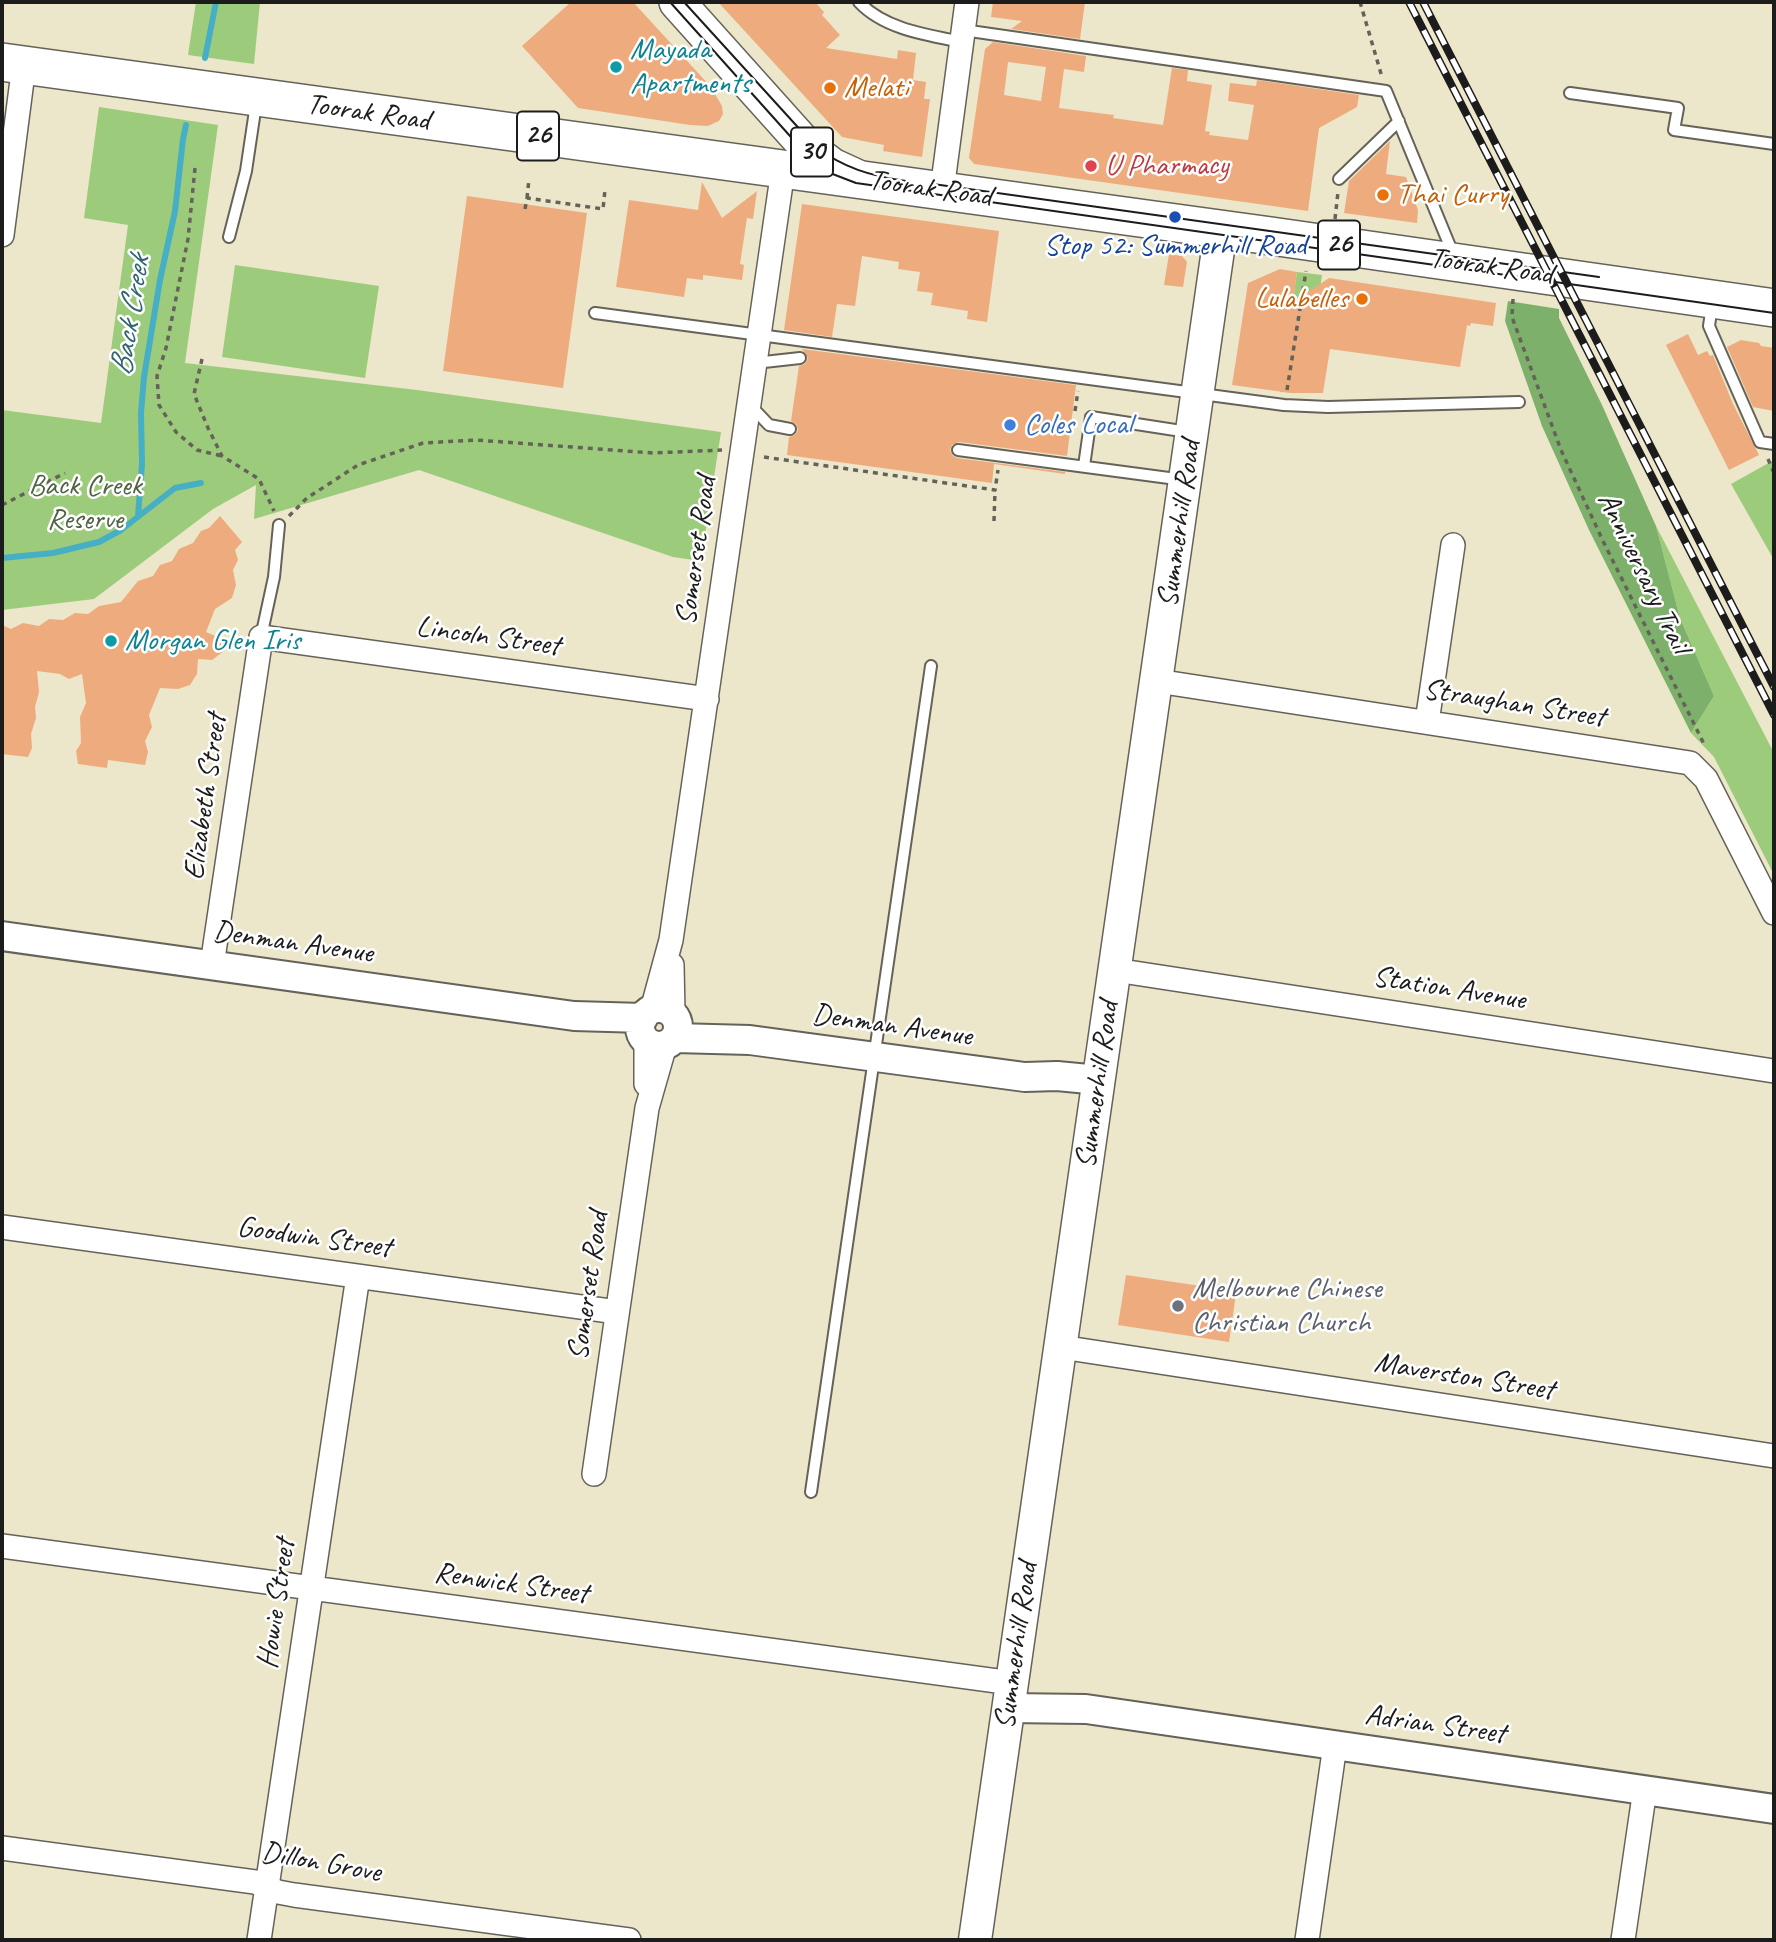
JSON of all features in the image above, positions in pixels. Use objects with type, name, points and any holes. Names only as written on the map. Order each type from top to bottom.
[{"type":"highway","name":"Toorak Road","points":[[13,64],[1332,244],[1774,308]]},
{"type":"main road","name":"30","points":[[677,2],[816,155],[840,171],[869,181]]},
{"type":"main road","points":[[731,163],[752,157],[765,147],[770,131],[769,105]]},
{"type":"main road","name":"Summerhill Road","points":[[975,1940],[1194,433],[1221,229]]},
{"type":"street","points":[[942,190],[967,2]]},
{"type":"street","points":[[2,235],[13,64]]},
{"type":"street","name":"Somerset Road","points":[[594,1474],[783,170]]},
{"type":"street","points":[[1427,722],[1453,545]]},
{"type":"street","name":"Lincoln Street","points":[[261,637],[707,699]]},
{"type":"street","name":"Elizabeth Street","points":[[212,965],[261,637]]},
{"type":"street","name":"Straughan Street","points":[[1157,681],[1690,763],[1706,779],[1774,913]]},
{"type":"street","name":"Denman Avenue","points":[[2,936],[872,1057],[1025,1077],[1057,1076],[1098,1086]]},
{"type":"street","name":"Station Avenue","points":[[1115,970],[1774,1071]]},
{"type":"street","name":"Goodwin Street","points":[[2,1227],[617,1312]]},
{"type":"street","name":"Howie Street","points":[[260,1940],[358,1276]]},
{"type":"street","name":"Maverston Street","points":[[1060,1347],[1774,1456]]},
{"type":"street","name":"Renwick Street","points":[[2,1546],[311,1588],[1010,1692]]},
{"type":"street","name":"Adrian Street","points":[[1010,1692],[1086,1709],[1774,1809]]},
{"type":"street","points":[[1307,1940],[1335,1745]]},
{"type":"street","points":[[1623,1940],[1644,1789]]},
{"type":"street","name":"Dillon Grove","points":[[2,1848],[255,1882],[278,1892],[294,1895],[629,1940]]},
{"type":"lane","points":[[859,2],[888,23],[938,37],[962,36],[1387,91],[1457,262]]},
{"type":"lane","points":[[1570,93],[1678,108],[1674,130],[1774,144]]},
{"type":"lane","points":[[229,237],[246,171],[257,97]]},
{"type":"lane","points":[[1339,179],[1399,121]]},
{"type":"lane","points":[[1713,299],[1709,326],[1760,442],[1774,443]]},
{"type":"lane","points":[[596,313],[1284,405],[1328,407],[1519,401]]},
{"type":"lane","points":[[755,363],[800,358]]},
{"type":"lane","points":[[750,405],[769,425],[790,429]]},
{"type":"lane","points":[[1084,466],[1091,417],[1194,433]]},
{"type":"lane","points":[[958,450],[1186,481]]},
{"type":"lane","points":[[261,637],[274,577],[279,525]]},
{"type":"lane","points":[[811,1492],[872,1057],[931,666]]},
{"type":"path","points":[[1360,2],[1387,91]]},
{"type":"path","points":[[195,168],[188,239],[166,348],[157,376],[159,405],[176,432],[197,450],[222,456],[260,479],[279,525],[307,498],[358,465],[423,443],[476,440],[653,453],[722,450]]},
{"type":"path","points":[[526,209],[529,179]]},
{"type":"path","points":[[1332,244],[1339,179]]},
{"type":"path","points":[[527,198],[603,209],[605,190]]},
{"type":"path","points":[[1284,405],[1306,271]]},
{"type":"path","points":[[202,359],[194,394],[222,456]]},
{"type":"path","name":"Anniversary Trail","points":[[1540,399],[1603,541],[1708,752]]},
{"type":"path","points":[[764,457],[995,490]]},
{"type":"path","points":[[993,522],[999,469]]},
{"type":"path","points":[[2,505],[65,473]]},
{"type":"green space","points":[[196,2],[260,2],[254,64],[188,55]]},
{"type":"green space","name":"Back Creek Reserve","points":[[99,107],[218,125],[185,363],[417,390],[721,432],[701,561],[673,557],[419,470],[254,519],[256,485],[213,509],[94,599],[2,610],[2,410],[101,423],[128,225],[84,218]]},
{"type":"green space","points":[[235,265],[379,286],[365,378],[222,357]]},
{"type":"green space","points":[[1297,272],[1322,275],[1305,393],[1280,392]]},
{"type":"green space","points":[[1508,301],[1559,309],[1559,318],[1602,405],[1656,526],[1680,618],[1714,696],[1691,733],[1589,530],[1542,426],[1505,321]]},
{"type":"green space","points":[[1774,460],[1774,560],[1731,484]]},
{"type":"green space","points":[[1656,526],[1774,753],[1774,875],[1714,757],[1691,733],[1714,696],[1680,618]]},
{"type":"building","name":"Mayada Apartments","points":[[571,2],[633,2],[711,87],[722,106],[723,114],[719,121],[708,126],[690,125],[578,108],[522,46]]},
{"type":"building","points":[[718,2],[815,2],[824,12],[822,15],[840,35],[826,48],[897,59],[898,50],[916,53],[913,80],[926,82],[924,99],[930,99],[922,157],[883,151],[884,145],[842,137]]},
{"type":"building","points":[[993,2],[1085,2],[1080,39],[1011,29],[1022,21],[991,17]]},
{"type":"building","points":[[993,42],[1086,56],[1084,72],[1064,69],[1059,108],[1163,125],[1172,68],[1188,70],[1187,81],[1212,85],[1205,131],[1210,132],[1209,135],[1248,140],[1254,105],[1228,101],[1230,83],[1256,86],[1257,80],[1359,95],[1357,107],[1319,128],[1308,211],[974,164],[969,158],[985,49]],"holes":[[[1008,62],[1046,67],[1041,101],[1004,95]]]},
{"type":"building","points":[[1390,141],[1386,174],[1406,177],[1418,210],[1417,223],[1344,213],[1349,181]]},
{"type":"building","points":[[702,182],[722,218],[757,191],[753,219],[747,218],[740,264],[744,265],[742,280],[703,275],[703,280],[687,278],[684,297],[616,287],[629,200],[698,210]]},
{"type":"building","points":[[467,196],[587,213],[563,388],[443,371]]},
{"type":"building","points":[[802,204],[999,231],[987,322],[967,319],[968,311],[931,305],[933,293],[917,291],[920,272],[898,269],[899,262],[862,256],[855,306],[837,304],[832,337],[784,330]]},
{"type":"building","points":[[1169,254],[1182,256],[1187,262],[1183,287],[1164,285]]},
{"type":"building","points":[[1280,269],[1297,272],[1293,302],[1329,278],[1496,303],[1493,326],[1471,323],[1470,326],[1467,325],[1460,367],[1330,349],[1323,393],[1291,393],[1232,385],[1248,283]]},
{"type":"building","points":[[1688,334],[1698,355],[1707,351],[1710,356],[1713,355],[1733,404],[1759,455],[1729,470],[1666,345]]},
{"type":"building","points":[[1741,340],[1774,348],[1774,411],[1753,407],[1727,347]]},
{"type":"building","points":[[802,349],[1076,385],[1067,456],[959,442],[952,445],[950,450],[957,458],[1065,474],[994,464],[992,483],[787,455],[789,437],[795,435],[798,430],[796,424],[791,421],[799,366],[805,364],[808,358]]},
{"type":"building","name":"Morgan Glen Iris","points":[[220,516],[242,542],[235,550],[238,560],[233,570],[236,585],[232,598],[215,609],[206,632],[218,637],[224,651],[212,660],[198,659],[197,674],[190,685],[178,689],[160,688],[149,715],[152,727],[145,741],[148,752],[145,765],[108,760],[107,768],[78,764],[76,751],[81,743],[80,717],[86,703],[82,674],[69,679],[60,674],[37,671],[39,692],[31,734],[32,748],[28,757],[2,754],[2,625],[11,629],[23,623],[39,626],[49,619],[63,620],[75,613],[88,614],[99,606],[121,602],[138,581],[153,576],[160,565],[172,561],[179,549],[193,543],[201,531],[209,528]]},
{"type":"building","name":"Melbourne Chinese Christian Church","points":[[1126,1275],[1208,1287],[1208,1283],[1237,1287],[1229,1342],[1118,1325]]},
{"type":"waterway","name":"Back Creek","points":[[205,58],[216,2]]},
{"type":"waterway","name":"Back Creek","points":[[138,516],[144,377],[175,211],[186,125]]},
{"type":"waterway","name":"Back Creek","points":[[2,558],[53,553],[99,542],[121,530],[175,488],[201,483]]},
{"type":"tram line","points":[[670,2],[807,155],[830,173],[856,183],[1774,313]]},
{"type":"tram line","points":[[684,2],[815,146],[858,170],[906,181]]},
{"type":"tram line","points":[[933,184],[1599,277]]},
{"type":"railway","points":[[1409,2],[1774,715]]},
{"type":"railway","points":[[1423,2],[1774,687]]},
{"type":"place","name":"Mayada Apartments","points":[[616,67]]},
{"type":"place","name":"Melati","points":[[830,88]]},
{"type":"place","name":"U Pharmacy","points":[[1091,166]]},
{"type":"place","name":"Thai Curry","points":[[1383,195]]},
{"type":"place","name":"Stop 52: Summerhill Road","points":[[1175,217]]},
{"type":"place","name":"Lulabelles","points":[[1362,299]]},
{"type":"place","name":"Coles Local","points":[[1010,425]]},
{"type":"place","name":"Morgan Glen Iris","points":[[111,641]]},
{"type":"place","name":"Melbourne Chinese Christian Church","points":[[1178,1306]]}]
